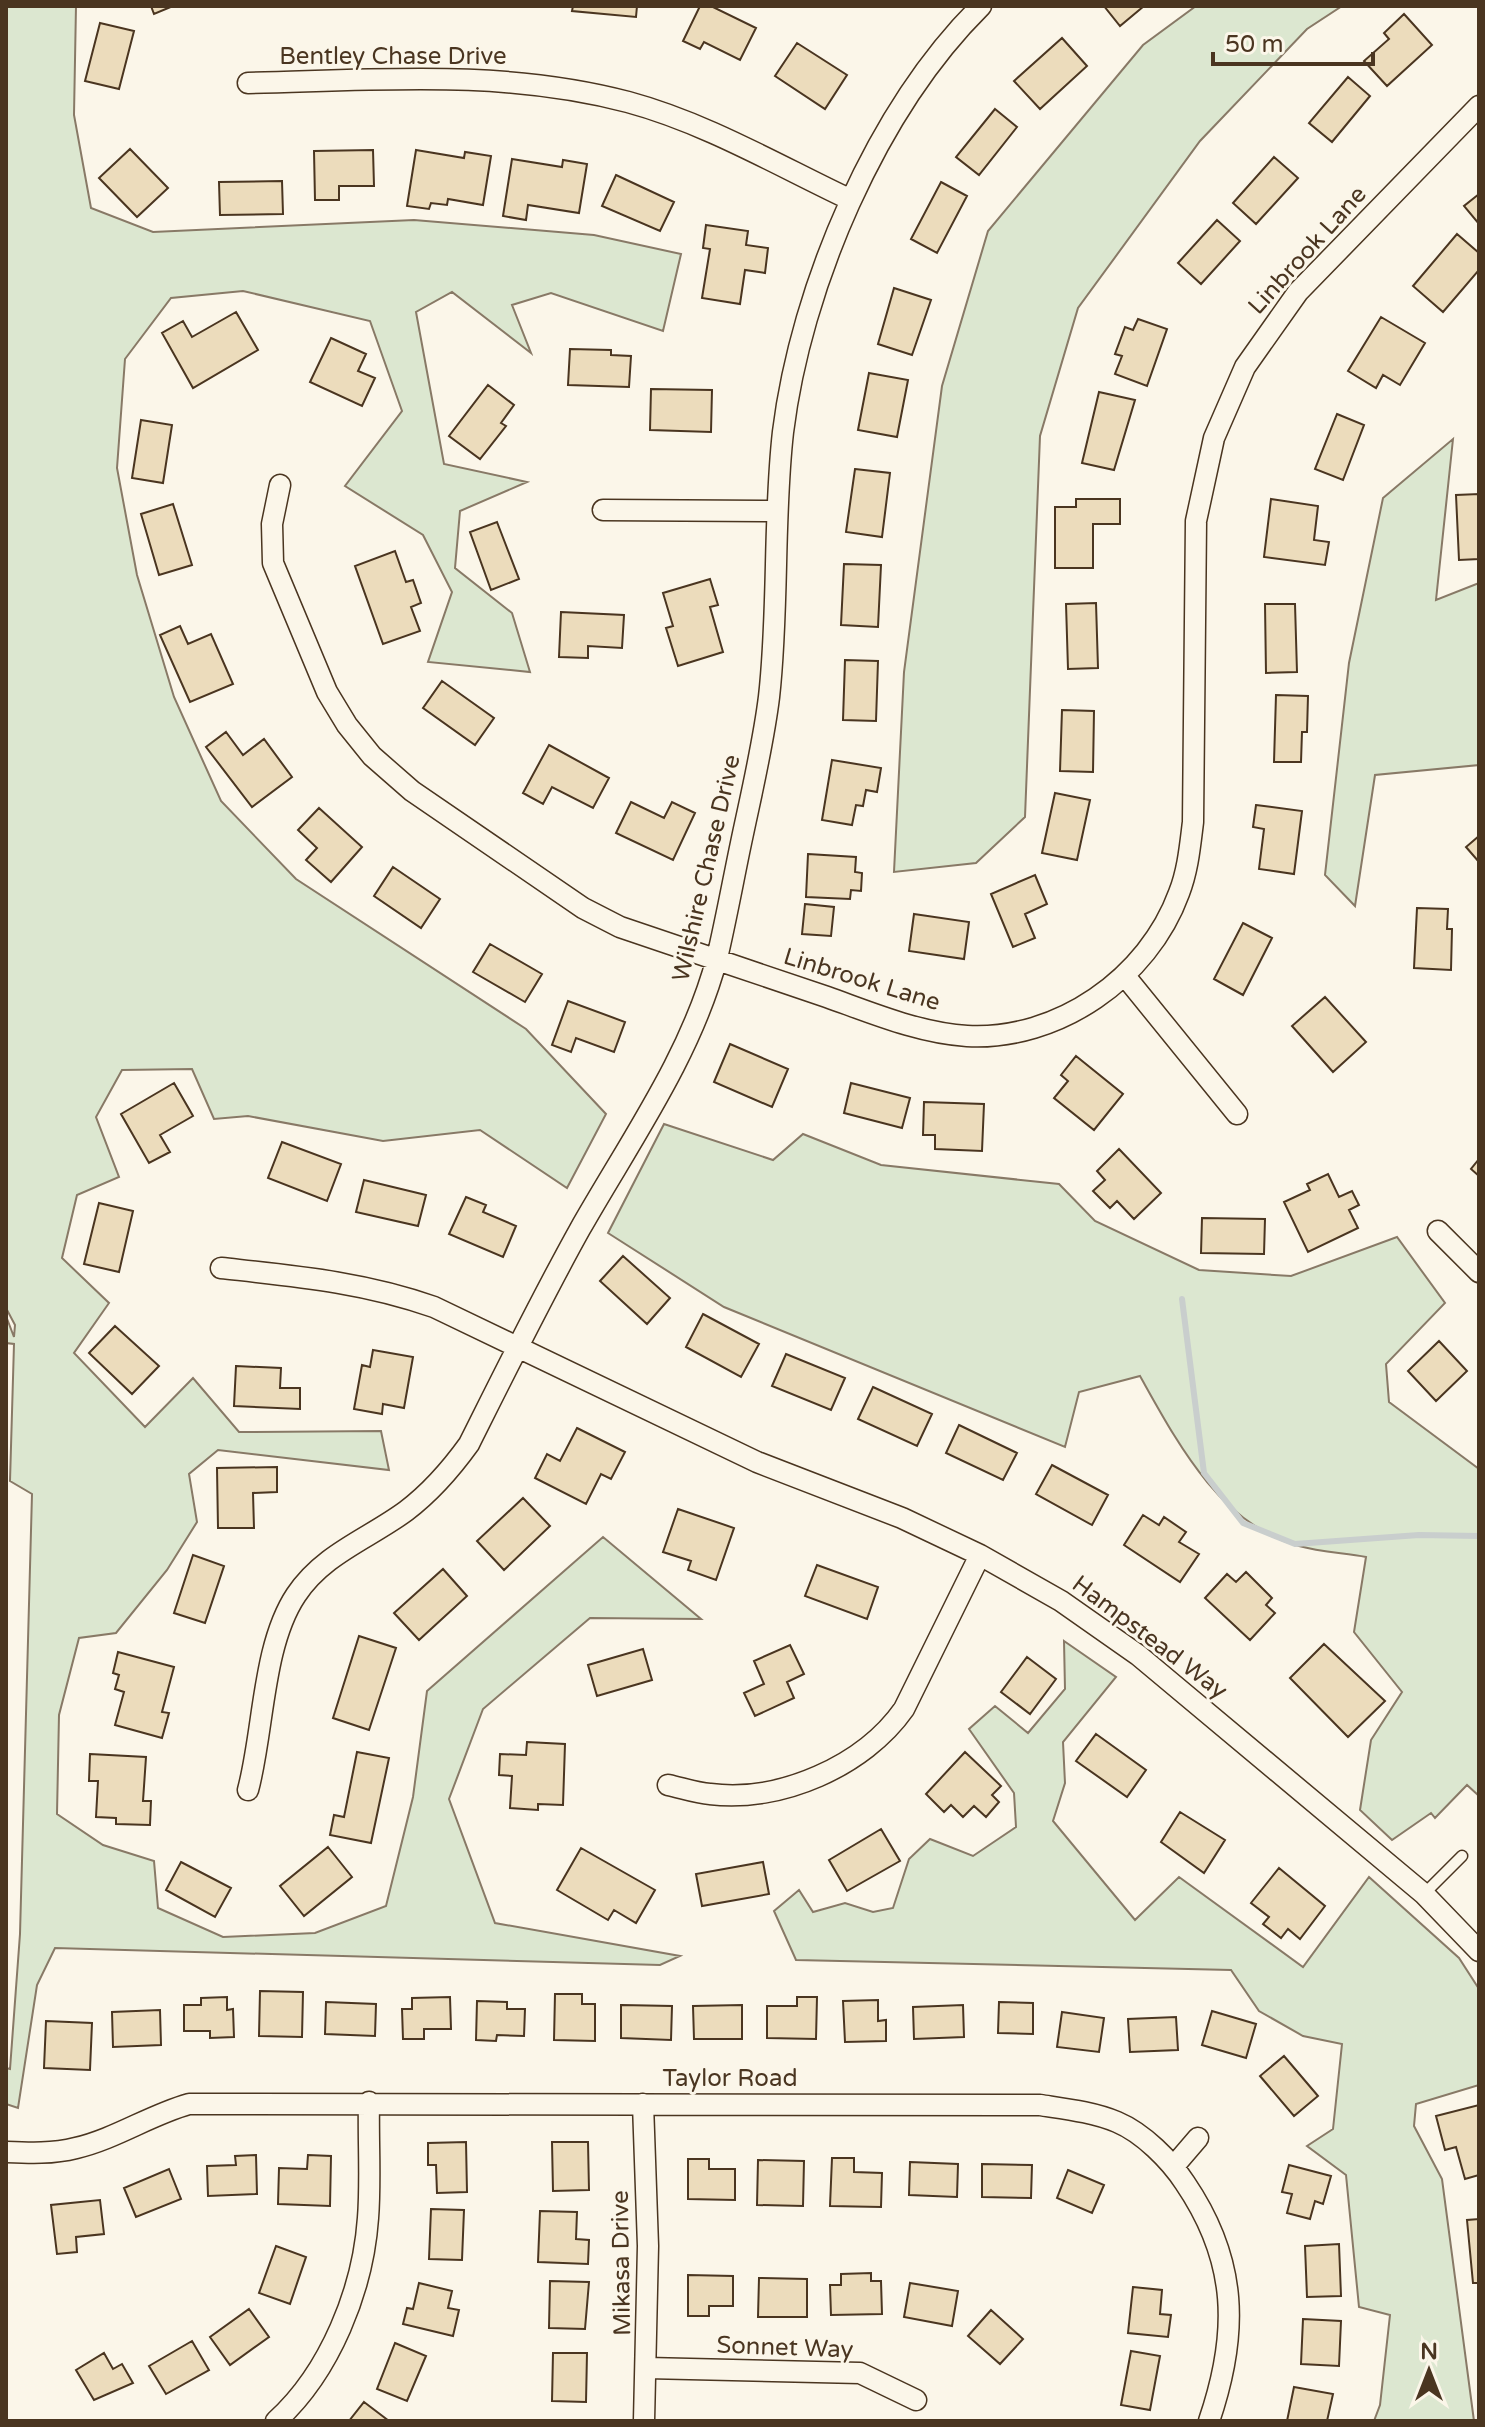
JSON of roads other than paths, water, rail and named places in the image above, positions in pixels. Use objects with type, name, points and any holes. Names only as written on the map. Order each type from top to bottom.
[{"type":"street","name":"Wilshire Chase Drive","points":[[248,1790],[275,1644],[295,1597],[328,1559],[407,1510],[447,1474],[469,1444],[579,1231],[669,1076],[716,959],[768,699],[775,624],[776,511],[784,428],[800,346],[822,271],[851,200],[903,106],[935,60],[981,6]]},
{"type":"street","name":"Bentley Chase Drive","points":[[248,83],[467,78],[574,89],[631,103],[687,122],[851,200]]},
{"type":"street","name":"Linbrook Lane","points":[[280,485],[272,524],[273,563],[327,692],[347,725],[372,756],[412,791],[583,908],[620,927],[911,1026],[967,1036],[1009,1033],[1053,1021],[1090,1002],[1125,976],[1166,924],[1189,860],[1193,822],[1196,521],[1214,438],[1245,367],[1298,292],[1479,106]]},
{"type":"street","points":[[603,510],[776,511]]},
{"type":"street","points":[[1125,976],[1237,1114]]},
{"type":"street","points":[[1438,1231],[1479,1272]]},
{"type":"street","name":"Hampstead Way","points":[[221,1268],[343,1281],[387,1290],[434,1307],[757,1462],[902,1518],[980,1555],[1061,1601],[1138,1655],[1424,1894],[1479,1951]]},
{"type":"street","points":[[668,1785],[711,1795],[761,1793],[803,1781],[870,1748],[889,1730],[904,1709],[980,1555]]},
{"type":"street","points":[[276,2421],[316,2373],[342,2325],[360,2272],[368,2218],[369,2102]]},
{"type":"street","name":"Taylor Road","points":[[6,2152],[46,2153],[79,2148],[156,2113],[189,2104],[1040,2105],[1120,2123],[1174,2166],[1207,2214],[1226,2266],[1229,2329],[1220,2388],[1209,2421]]},
{"type":"street","name":"Mikasa Drive","points":[[643,2104],[647,2368],[644,2421]]},
{"type":"street","points":[[1174,2166],[1198,2138]]},
{"type":"street","name":"Sonnet Way","points":[[647,2368],[860,2373],[916,2400]]},
{"type":"lane","points":[[1424,1894],[1462,1856]]},
{"type":"waterway","points":[[1182,1299],[1204,1473],[1243,1523],[1295,1544],[1419,1535],[1479,1536]]}]
